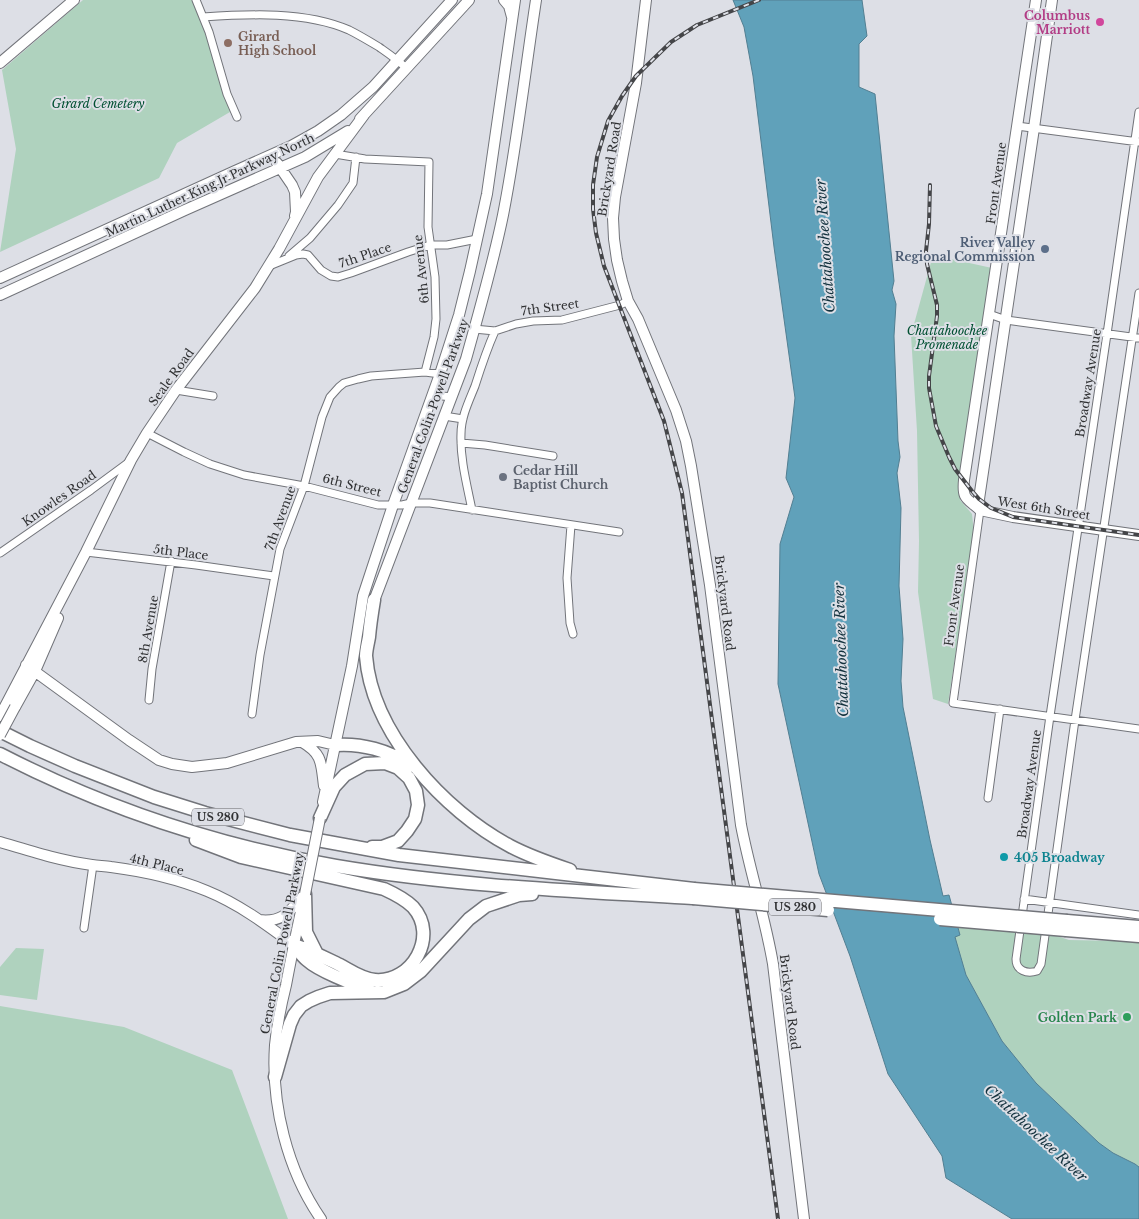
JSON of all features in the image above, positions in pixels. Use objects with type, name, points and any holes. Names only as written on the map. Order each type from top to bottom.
[{"type":"highway","points":[[374,600],[366,655],[372,688],[385,721],[406,755],[425,779]]},
{"type":"highway","name":"US 280","points":[[0,731],[75,766],[127,787],[181,806],[263,829],[398,855],[593,878],[694,894]]},
{"type":"highway","points":[[335,745],[348,744],[385,752],[401,759],[425,779],[450,804],[479,826],[509,845],[541,860],[593,878]]},
{"type":"highway","points":[[335,745],[398,768],[409,778],[416,790],[418,805],[415,819],[398,840],[382,847],[349,847]]},
{"type":"highway","name":"US 280","points":[[0,754],[71,788],[137,813],[238,845],[335,866],[426,879],[567,891],[694,894],[1066,926],[1139,936]]},
{"type":"highway","points":[[320,818],[334,787],[345,775],[365,764],[386,763]]},
{"type":"highway","points":[[137,813],[200,842],[241,857],[384,889],[404,899],[414,908],[422,921],[424,936],[421,950],[414,963],[404,972],[390,978],[376,980],[361,977],[317,954],[294,945]]},
{"type":"highway","points":[[275,1077],[290,1024],[294,1015],[309,1000],[330,993],[384,992],[404,984],[421,971],[468,918],[486,906],[519,895],[567,891]]},
{"type":"highway","points":[[305,894],[306,932],[317,954]]},
{"type":"highway","name":"US 280","points":[[1066,926],[1139,927]]},
{"type":"highway","points":[[294,945],[307,961],[325,971],[357,986],[384,992]]},
{"type":"street","points":[[0,63],[74,0]]},
{"type":"street","points":[[196,0],[216,53],[227,94],[237,117]]},
{"type":"street","name":"Martin Luther King Jr Parkway North","points":[[0,278],[305,138],[341,114],[373,87],[452,0]]},
{"type":"street","points":[[504,0],[509,6],[512,19]]},
{"type":"street","name":"General Colin Powell Parkway","points":[[321,1219],[304,1191],[288,1152],[278,1109],[274,1065],[276,1036],[352,666],[363,596],[459,315],[477,239],[489,180],[515,0]]},
{"type":"street","name":"General Colin Powell Parkway","points":[[352,666],[374,600],[466,359],[494,256],[503,214],[511,172],[536,0]]},
{"type":"street","name":"Brickyard Road","points":[[646,0],[636,83],[617,188],[613,218],[614,239],[617,260],[628,301],[638,319],[676,410],[686,441],[691,466],[710,585],[741,825],[773,964],[804,1219]]},
{"type":"street","name":"Front Avenue","points":[[980,510],[967,500],[963,492],[1036,0]]},
{"type":"street","name":"Front Avenue","points":[[1000,709],[953,703],[980,510],[979,499],[1052,0]]},
{"type":"street","name":"Martin Luther King Jr Parkway North","points":[[0,295],[280,168],[314,152],[347,133],[463,2]]},
{"type":"street","points":[[203,17],[242,14],[321,21],[361,36],[397,59],[406,68]]},
{"type":"street","name":"Broadway Avenue","points":[[1139,112],[1137,142],[1078,526],[1016,961],[1019,969],[1028,972],[1037,971],[1041,964],[1075,720],[1136,338],[1139,293]]},
{"type":"street","name":"Seale Road","points":[[0,735],[10,705],[31,668],[131,460],[176,390],[238,310],[269,266],[318,177],[364,115]]},
{"type":"street","points":[[1017,126],[1137,142]]},
{"type":"street","name":"Seale Road","points":[[273,154],[295,192],[296,212],[292,226]]},
{"type":"street","points":[[285,259],[310,238],[338,205],[352,182],[356,157],[334,154]]},
{"type":"street","name":"6th Avenue","points":[[356,157],[429,162],[428,227],[435,277],[436,319],[434,337],[425,372]]},
{"type":"street","name":"7th Place","points":[[269,266],[303,254],[308,255],[321,270],[331,276],[338,276],[430,245],[447,245],[477,239]]},
{"type":"street","name":"7th Street","points":[[474,329],[495,332],[516,324],[572,318],[620,305],[628,301]]},
{"type":"street","points":[[989,314],[1006,320],[1136,338]]},
{"type":"street","points":[[472,510],[463,464],[461,431],[463,419],[486,352],[495,332]]},
{"type":"street","points":[[425,372],[440,374]]},
{"type":"street","name":"7th Avenue","points":[[252,714],[260,655],[280,549],[304,486],[322,417],[333,392],[344,383],[371,376],[425,372]]},
{"type":"street","points":[[176,390],[213,396]]},
{"type":"street","points":[[433,394],[452,397]]},
{"type":"street","points":[[444,416],[463,419]]},
{"type":"street","name":"6th Street","points":[[147,433],[223,469],[244,475],[304,486],[378,505],[402,505],[411,502],[430,503],[619,532]]},
{"type":"street","points":[[461,443],[553,456]]},
{"type":"street","name":"Knowles Road","points":[[0,553],[131,460]]},
{"type":"street","name":"West 6th Street","points":[[980,510],[1013,517],[1104,530]]},
{"type":"street","points":[[571,525],[567,578],[570,623],[573,634]]},
{"type":"street","points":[[1104,530],[1139,535]]},
{"type":"street","name":"5th Place","points":[[86,552],[274,576]]},
{"type":"street","name":"8th Avenue","points":[[149,700],[152,669],[171,562]]},
{"type":"street","points":[[31,668],[129,740],[159,760],[172,764],[192,767],[227,763],[296,742],[318,741],[335,745]]},
{"type":"street","name":"Seale Road","points":[[0,716],[24,690],[31,668]]},
{"type":"street","points":[[24,690],[35,684],[54,685]]},
{"type":"street","points":[[988,798],[1000,709],[1139,729]]},
{"type":"street","points":[[301,742],[313,749],[319,757],[325,795]]},
{"type":"street","name":"4th Place","points":[[0,842],[34,852],[93,865],[174,880],[207,891],[239,907],[294,945]]},
{"type":"street","points":[[84,928],[93,865]]},
{"type":"street","points":[[258,920],[281,918],[305,894]]},
{"type":"street","points":[[1024,900],[1139,915]]},
{"type":"green space","name":"Girard Cemetery","points":[[83,0],[192,0],[205,33],[230,112],[177,143],[159,178],[0,252],[16,149],[2,70]]},
{"type":"green space","name":"Chattahoochee Promenade","points":[[933,255],[992,268],[960,500],[972,514],[974,533],[948,704],[933,699],[918,592],[917,431],[911,335]]},
{"type":"green space","points":[[958,927],[1054,935],[1069,940],[1139,943],[1139,1167],[1099,1143],[1036,1083],[1002,1041],[966,975],[954,936],[960,935]]},
{"type":"green space","points":[[16,948],[44,949],[37,1000],[0,995],[0,967]]},
{"type":"green space","points":[[0,1006],[124,1027],[232,1070],[288,1219],[0,1219]]},
{"type":"water","name":"Chattahoochee River","points":[[733,0],[862,0],[867,36],[859,44],[859,87],[875,94],[894,281],[892,290],[896,304],[894,336],[900,457],[897,473],[901,508],[899,586],[903,639],[901,681],[903,707],[930,840],[943,896],[949,895],[960,935],[955,937],[966,975],[1002,1041],[1036,1083],[1099,1143],[1139,1167],[1139,1219],[1012,1219],[946,1178],[942,1156],[888,1074],[850,956],[819,874],[778,684],[780,544],[794,497],[786,478],[795,398],[753,76],[744,27]]},
{"type":"railway","points":[[759,0],[697,25],[671,42],[636,76],[608,121],[597,157],[593,185],[593,209],[596,233],[604,266],[664,421],[682,493],[778,1219]]},
{"type":"railway","points":[[930,185],[926,251],[927,264],[937,305],[937,316],[929,388],[936,426],[955,469],[979,499],[991,508],[1013,517],[1139,535]]},
{"type":"place","name":"Columbus Marriott","points":[[1100,22]]},
{"type":"place","name":"Girard High School","points":[[228,43]]},
{"type":"place","name":"River Valley Regional Commission","points":[[1045,249]]},
{"type":"place","name":"Cedar Hill Baptist Church","points":[[503,477]]},
{"type":"place","name":"405 Broadway","points":[[1004,857]]},
{"type":"place","name":"Golden Park","points":[[1127,1017]]}]
